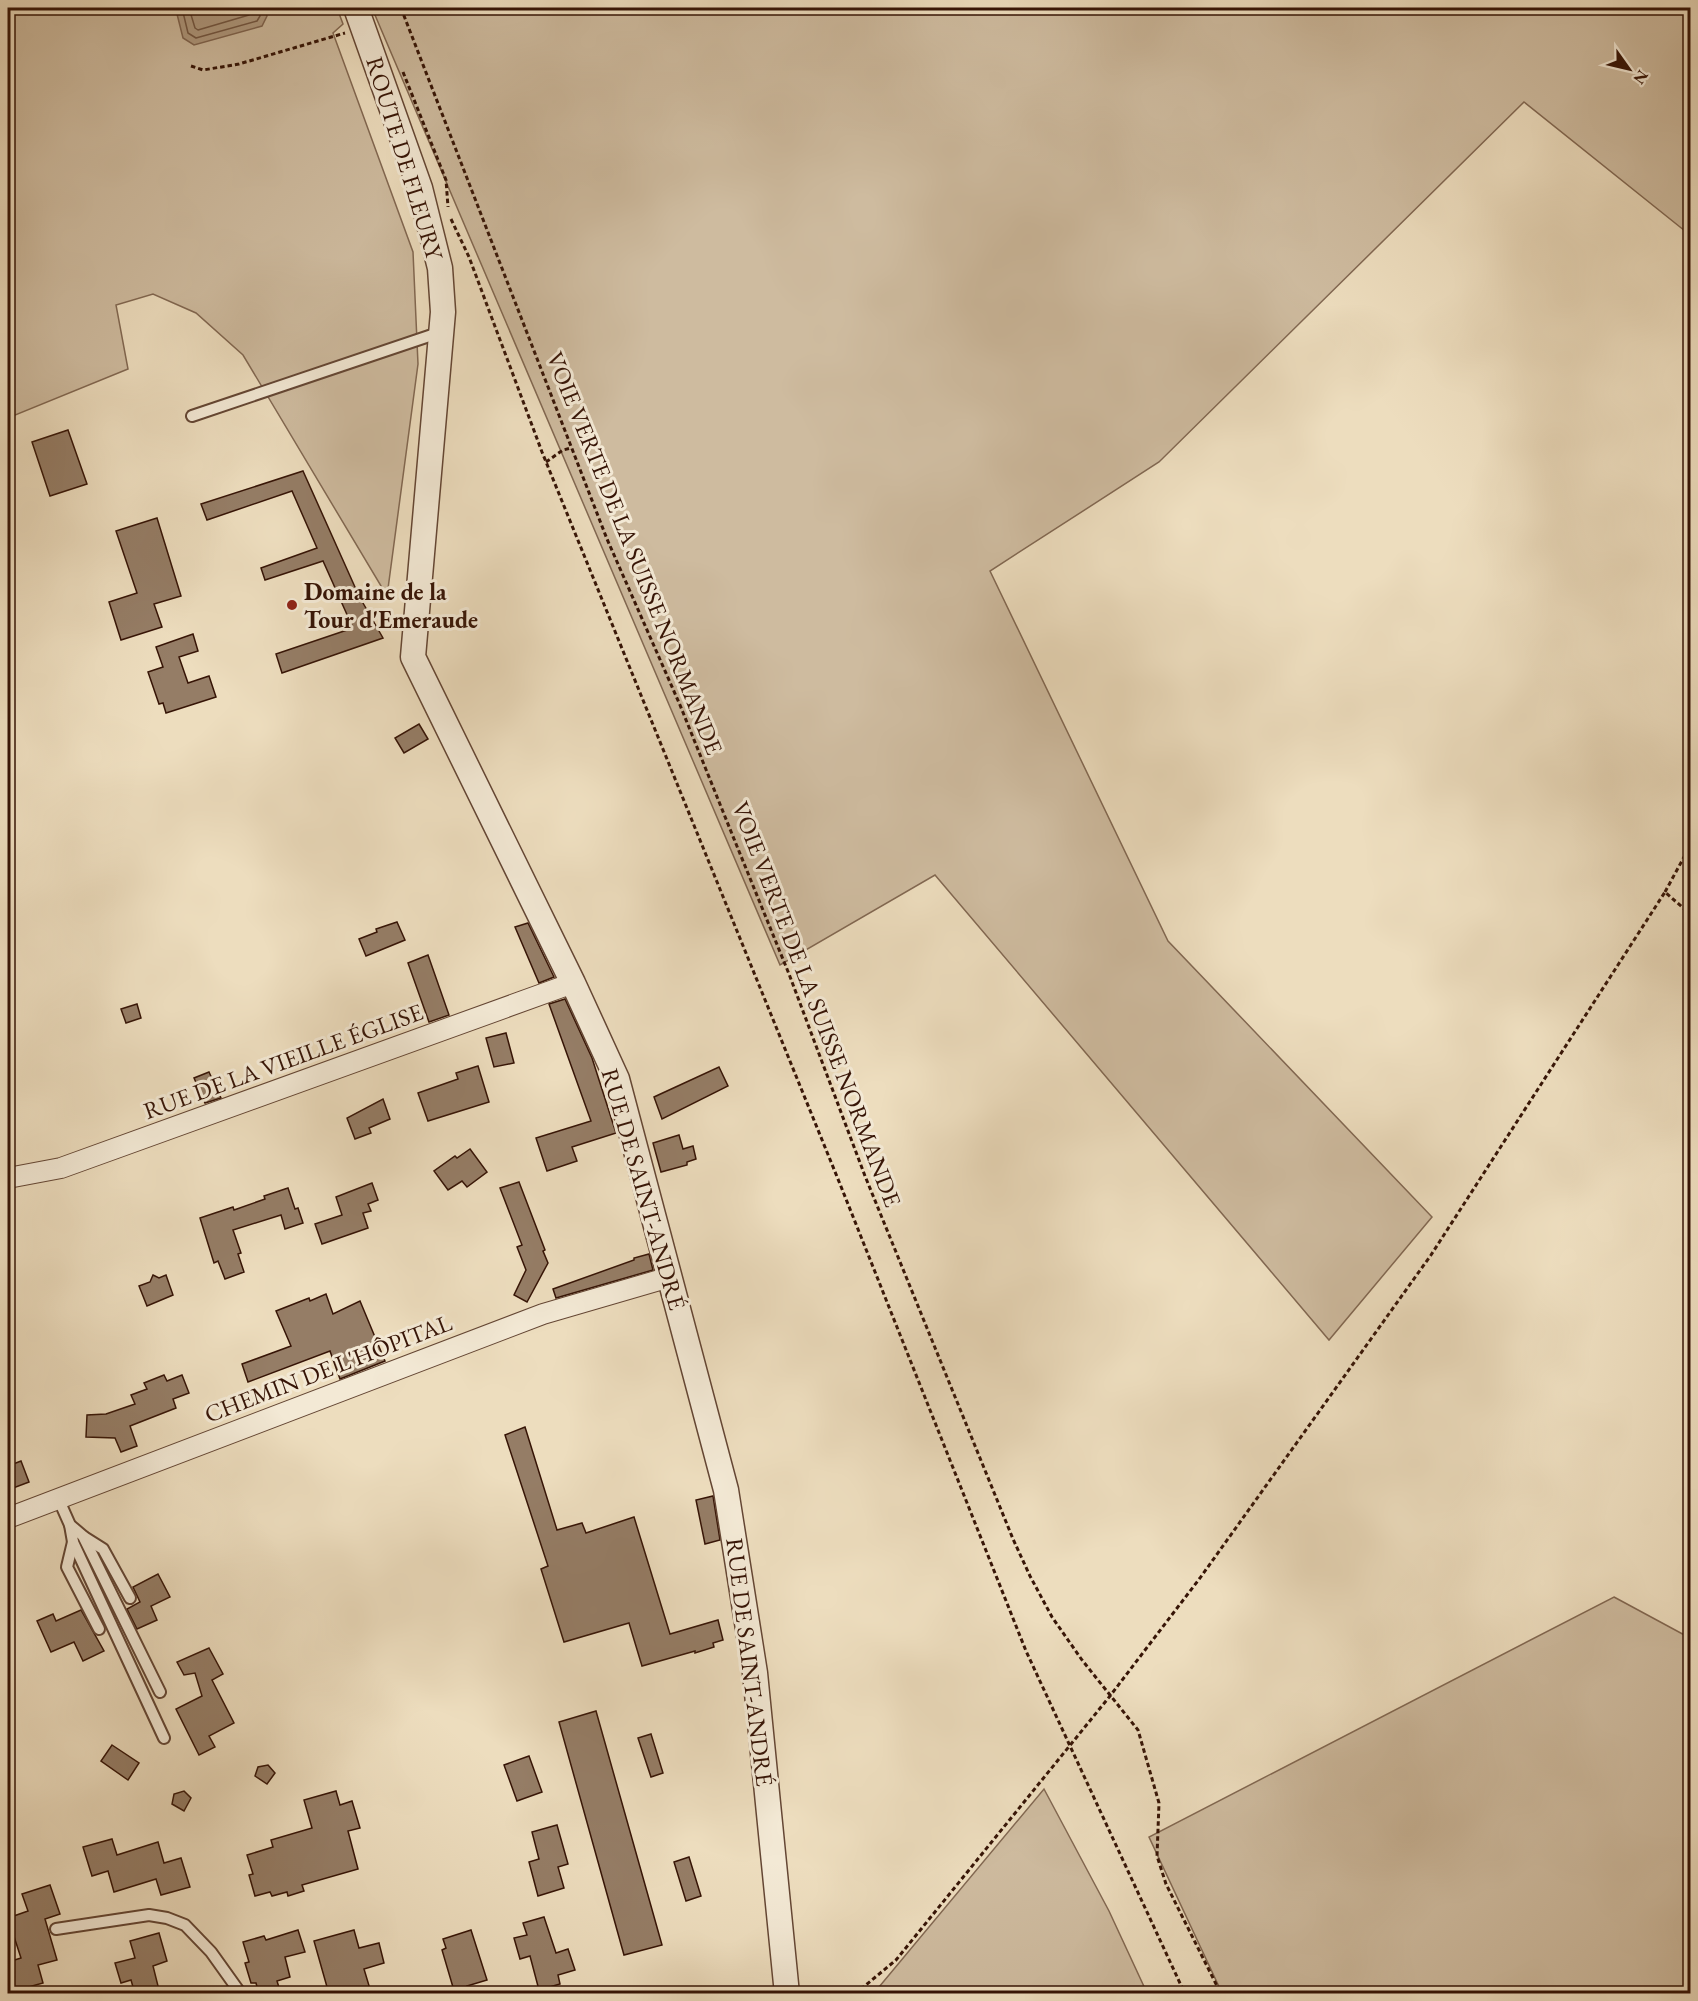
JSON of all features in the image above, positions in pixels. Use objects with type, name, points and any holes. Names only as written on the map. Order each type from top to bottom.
[{"type":"street","name":"ROUTE DE FLEURY","points":[[360,18],[420,188],[440,268],[442,322]]},
{"type":"street","name":"RUE DE SAINT-ANDRÉ","points":[[442,322],[413,657],[573,983],[617,1079],[726,1490],[755,1673],[787,1994]]},
{"type":"street","name":"RUE DE LA VIEILLE ÉGLISE","points":[[8,1178],[61,1168],[573,983]]},
{"type":"street","name":"CHEMIN DE L'HÔPITAL","points":[[8,1518],[543,1314],[670,1277]]},
{"type":"lane","points":[[192,416],[442,322]]},
{"type":"lane","points":[[58,1498],[70,1525],[73,1542],[164,1738]]},
{"type":"lane","points":[[70,1525],[103,1549],[130,1598]]},
{"type":"lane","points":[[83,1536],[160,1692]]},
{"type":"lane","points":[[73,1542],[67,1567],[99,1629]]},
{"type":"lane","points":[[56,1929],[149,1915],[167,1917],[185,1925],[211,1952],[241,1994]]},
{"type":"path","name":"VOIE VERTE DE LA SUISSE NORMANDE","points":[[401,8],[607,539],[680,705],[772,931],[865,1176],[1013,1539],[1052,1617],[1138,1730],[1159,1803],[1157,1856],[1166,1884],[1221,1994]]},
{"type":"path","points":[[191,66],[203,70],[239,64],[317,39],[360,18]]},
{"type":"path","points":[[402,70],[446,180],[448,213],[469,257],[546,462],[823,1141],[1026,1651],[1185,1994]]},
{"type":"path","points":[[546,462],[563,450],[571,448]]},
{"type":"path","points":[[855,1994],[896,1959],[1110,1696],[1200,1578],[1431,1255],[1665,892],[1690,846]]},
{"type":"path","points":[[1665,892],[1690,914]]},
{"type":"shaded area","points":[[14,8],[337,8],[343,24],[333,33],[413,252],[418,364],[387,596],[243,355],[196,313],[153,294],[116,305],[128,369],[8,418],[8,10]]},
{"type":"shaded area","points":[[372,8],[1690,8],[1690,235],[1524,102],[1159,462],[990,571],[1168,941],[1432,1217],[1329,1340],[935,875],[780,965]]},
{"type":"shaded area","points":[[1614,1597],[1690,1638],[1690,1993],[1222,1993],[1149,1837]]},
{"type":"shaded area","points":[[1044,1789],[1109,1911],[1147,1993],[874,1993]]},
{"type":"water","points":[[177,8],[263,8],[267,16],[262,26],[194,45],[183,38]]},
{"type":"building","points":[[68,430],[87,484],[50,496],[32,442]]},
{"type":"building","points":[[303,471],[359,596],[383,638],[282,673],[276,654],[353,628],[323,561],[265,580],[261,568],[317,548],[292,491],[207,520],[201,504]]},
{"type":"building","points":[[157,518],[181,596],[154,604],[162,627],[121,640],[109,602],[137,593],[116,531]]},
{"type":"building","points":[[193,634],[198,651],[179,657],[188,683],[209,676],[216,697],[166,713],[163,703],[159,704],[148,672],[163,667],[156,647]]},
{"type":"building","points":[[419,724],[428,739],[404,753],[395,738]]},
{"type":"building","points":[[397,922],[405,940],[366,956],[359,939],[377,932],[376,929]]},
{"type":"building","points":[[528,923],[554,977],[539,983],[515,927]]},
{"type":"building","points":[[428,955],[449,1015],[429,1022],[408,963]]},
{"type":"building","points":[[565,999],[592,1058],[616,1133],[572,1147],[577,1161],[547,1171],[536,1138],[591,1121],[549,1004]]},
{"type":"building","points":[[137,1004],[141,1018],[126,1023],[121,1009]]},
{"type":"building","points":[[506,1033],[514,1063],[494,1067],[486,1038]]},
{"type":"building","points":[[478,1066],[489,1102],[428,1121],[418,1093],[458,1079],[456,1073]]},
{"type":"building","points":[[719,1067],[728,1086],[662,1119],[654,1097]]},
{"type":"building","points":[[209,1072],[221,1098],[205,1103],[194,1078]]},
{"type":"building","points":[[383,1099],[390,1119],[369,1128],[371,1133],[355,1139],[347,1118]]},
{"type":"building","points":[[679,1135],[683,1149],[693,1146],[696,1159],[687,1162],[687,1165],[661,1172],[653,1143]]},
{"type":"building","points":[[470,1149],[487,1172],[467,1187],[462,1181],[448,1190],[434,1171],[455,1156],[457,1158]]},
{"type":"building","points":[[519,1182],[548,1263],[527,1302],[514,1295],[526,1270],[517,1247],[522,1245],[500,1188]]},
{"type":"building","points":[[372,1183],[378,1200],[368,1204],[371,1211],[363,1213],[368,1228],[322,1244],[315,1224],[342,1215],[336,1197]]},
{"type":"building","points":[[288,1188],[295,1209],[298,1208],[303,1223],[285,1229],[281,1215],[233,1230],[241,1253],[238,1254],[244,1272],[225,1279],[218,1261],[214,1263],[200,1218],[233,1207],[234,1210]]},
{"type":"building","points":[[649,1254],[653,1270],[556,1298],[553,1289]]},
{"type":"building","points":[[153,1275],[159,1278],[166,1275],[173,1295],[147,1306],[139,1286],[150,1282]]},
{"type":"building","points":[[326,1294],[333,1314],[360,1301],[385,1361],[340,1379],[330,1351],[248,1382],[242,1364],[291,1346],[276,1311]]},
{"type":"building","points":[[164,1375],[167,1381],[182,1375],[189,1393],[173,1399],[176,1408],[130,1426],[137,1446],[121,1452],[115,1438],[86,1437],[87,1415],[106,1414],[135,1404],[131,1395],[147,1389],[144,1383]]},
{"type":"building","points":[[525,1427],[557,1530],[582,1523],[586,1533],[634,1517],[670,1634],[718,1620],[723,1640],[713,1643],[714,1647],[642,1666],[629,1623],[564,1642],[541,1569],[548,1566],[505,1435]]},
{"type":"building","points":[[21,1461],[29,1482],[8,1490],[8,1466]]},
{"type":"building","points":[[713,1496],[720,1540],[705,1544],[696,1500]]},
{"type":"building","points":[[158,1574],[170,1597],[151,1606],[157,1620],[137,1629],[127,1609],[140,1602],[133,1587]]},
{"type":"building","points":[[81,1610],[104,1651],[83,1661],[74,1642],[51,1652],[37,1621],[53,1614],[56,1621]]},
{"type":"building","points":[[209,1648],[223,1674],[212,1680],[234,1723],[209,1736],[215,1747],[199,1755],[176,1709],[202,1696],[195,1673],[184,1675],[177,1662]]},
{"type":"building","points":[[596,1711],[662,1945],[624,1955],[559,1722]]},
{"type":"building","points":[[651,1734],[663,1773],[651,1777],[638,1738]]},
{"type":"building","points":[[112,1745],[139,1763],[128,1780],[101,1761]]},
{"type":"building","points":[[529,1756],[542,1792],[517,1801],[504,1765]]},
{"type":"building","points":[[268,1765],[275,1773],[267,1784],[255,1776],[258,1767]]},
{"type":"building","points":[[184,1791],[191,1798],[184,1811],[172,1804],[174,1794]]},
{"type":"building","points":[[336,1791],[340,1805],[352,1801],[360,1828],[348,1831],[358,1869],[302,1885],[304,1891],[288,1896],[287,1892],[272,1896],[270,1892],[255,1896],[249,1875],[253,1874],[247,1855],[273,1847],[271,1840],[312,1828],[304,1800]]},
{"type":"building","points":[[557,1825],[568,1864],[558,1867],[564,1888],[538,1896],[529,1862],[539,1859],[532,1832]]},
{"type":"building","points":[[112,1839],[117,1855],[158,1842],[164,1863],[181,1858],[190,1887],[161,1895],[156,1879],[114,1892],[108,1871],[92,1876],[83,1847]]},
{"type":"building","points":[[689,1857],[701,1896],[686,1901],[674,1862]]},
{"type":"building","points":[[50,1885],[60,1914],[45,1919],[57,1960],[38,1965],[43,1983],[14,1991],[8,1962],[21,1958],[8,1918],[28,1911],[22,1894]]},
{"type":"building","points":[[544,1917],[556,1953],[568,1949],[575,1970],[558,1975],[560,1984],[539,1990],[530,1956],[520,1959],[514,1938],[527,1935],[523,1923]]},
{"type":"building","points":[[298,1930],[305,1952],[285,1957],[290,1977],[277,1981],[281,1994],[259,1994],[256,1983],[251,1983],[245,1963],[249,1962],[243,1942],[264,1936],[266,1940]]},
{"type":"building","points":[[354,1930],[359,1948],[379,1943],[384,1963],[364,1969],[370,1989],[354,1994],[329,1994],[314,1941]]},
{"type":"building","points":[[471,1930],[487,1980],[467,1986],[470,1994],[455,1994],[442,1950],[446,1948],[443,1939]]},
{"type":"building","points":[[159,1933],[167,1961],[153,1966],[160,1994],[135,1994],[131,1980],[121,1983],[115,1963],[135,1958],[130,1941]]},
{"type":"place","name":"Domaine de la Tour d'Emeraude","points":[[292,605]]}]
